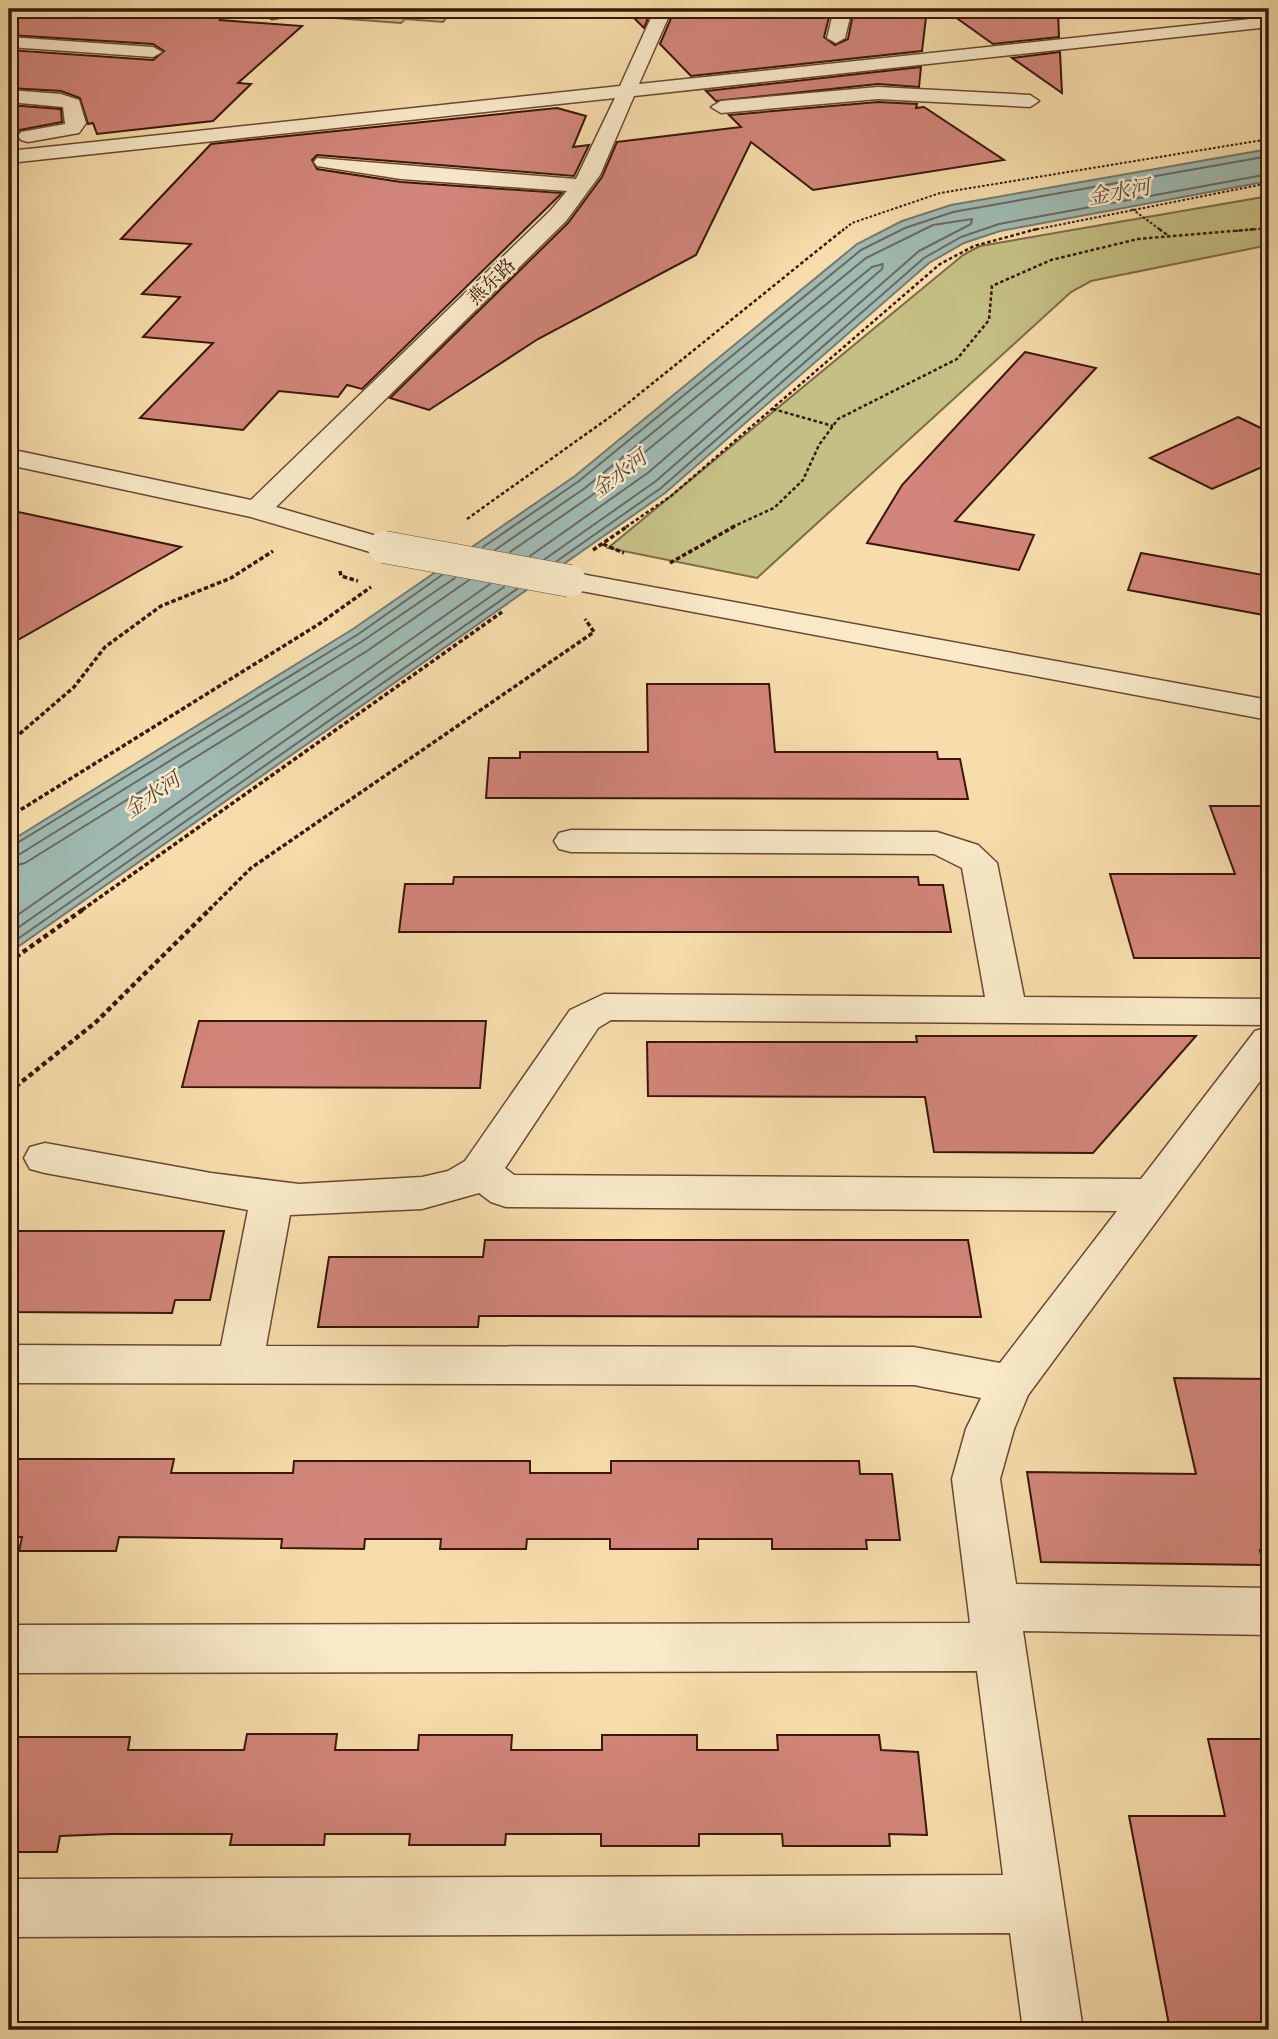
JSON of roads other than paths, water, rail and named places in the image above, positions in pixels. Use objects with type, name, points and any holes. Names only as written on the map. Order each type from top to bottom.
[{"type":"street","name":"燕东路","points":[[257,510],[558,216],[590,174],[663,9]]},
{"type":"street","points":[[836,38],[843,9]]},
{"type":"street","points":[[9,157],[622,100],[1269,22]]},
{"type":"street","points":[[9,42],[153,52]]},
{"type":"street","points":[[698,109],[878,93],[1030,102]]},
{"type":"street","points":[[9,96],[61,100],[72,104],[76,123],[65,132],[9,138]]},
{"type":"street","points":[[622,100],[644,111]]},
{"type":"street","points":[[324,162],[401,173],[582,186]]},
{"type":"street","points":[[9,457],[257,510],[384,547],[574,595],[1269,710]]},
{"type":"street","points":[[571,841],[937,843],[966,853],[979,863],[1007,1010]]},
{"type":"street","points":[[45,1158],[211,1189],[299,1200],[422,1193],[459,1185],[480,1172],[583,1019],[604,1007],[1269,1012]]},
{"type":"street","points":[[1053,2030],[975,1479],[990,1429],[1010,1384],[1269,1041]]},
{"type":"street","points":[[480,1172],[506,1191],[1153,1195]]},
{"type":"street","points":[[240,1365],[272,1196]]},
{"type":"street","points":[[9,1364],[914,1366],[1010,1384]]},
{"type":"street","points":[[9,1648],[996,1627],[1269,1611]]},
{"type":"street","points":[[9,1908],[1035,1904]]},
{"type":"water","name":"金水河","points":[[1269,149],[1269,181],[1000,231],[964,243],[929,263],[665,493],[9,953],[9,842],[353,629],[575,476],[857,244],[902,221],[951,205]]}]
